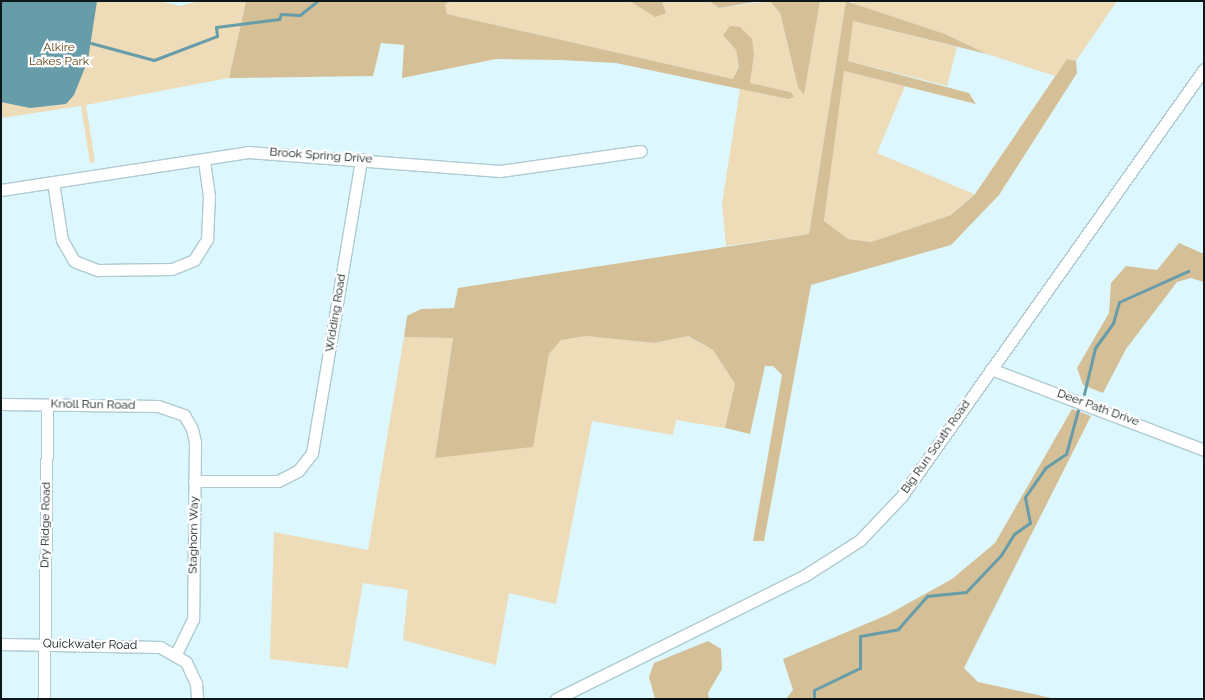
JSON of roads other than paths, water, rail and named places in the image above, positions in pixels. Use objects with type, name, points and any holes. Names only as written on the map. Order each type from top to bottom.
[{"type":"street","name":"Big Run South Road","points":[[556,699],[804,576],[860,540],[901,497],[1204,69]]},
{"type":"street","name":"Brook Spring Drive","points":[[1,190],[204,159],[271,151],[500,171],[641,151]]},
{"type":"street","points":[[53,182],[64,247],[81,266],[98,270],[172,269],[188,265],[200,255],[209,224],[204,159]]},
{"type":"street","name":"Widding Road","points":[[194,481],[278,481],[304,464],[315,442],[361,159]]},
{"type":"street","name":"Deer Path Drive","points":[[991,369],[1204,450]]},
{"type":"street","name":"Knoll Run Road","points":[[1,404],[158,406],[184,416]]},
{"type":"street","name":"Dry Ridge Road","points":[[44,699],[47,405]]},
{"type":"street","name":"Staghorn Way","points":[[176,654],[193,619],[195,442],[192,429],[184,416]]},
{"type":"street","name":"Quickwater Road","points":[[1,644],[143,646],[160,647],[176,654]]},
{"type":"street","points":[[176,654],[192,672],[197,699]]},
{"type":"water","points":[[1,1],[97,1],[88,60],[74,95],[66,104],[30,108],[1,102]]},
{"type":"waterway","points":[[91,43],[154,60],[217,36],[216,27],[279,19],[281,14],[300,15],[317,1]]},
{"type":"waterway","points":[[1084,394],[1095,348],[1113,323],[1119,302],[1188,271]]},
{"type":"waterway","points":[[814,699],[814,690],[860,668],[860,636],[898,629],[927,596],[966,592],[1001,555],[1014,534],[1030,523],[1025,497],[1045,468],[1066,454],[1078,410]]},
{"type":"park label","name":"Alkire Lakes Park","points":[[59,55]]}]
